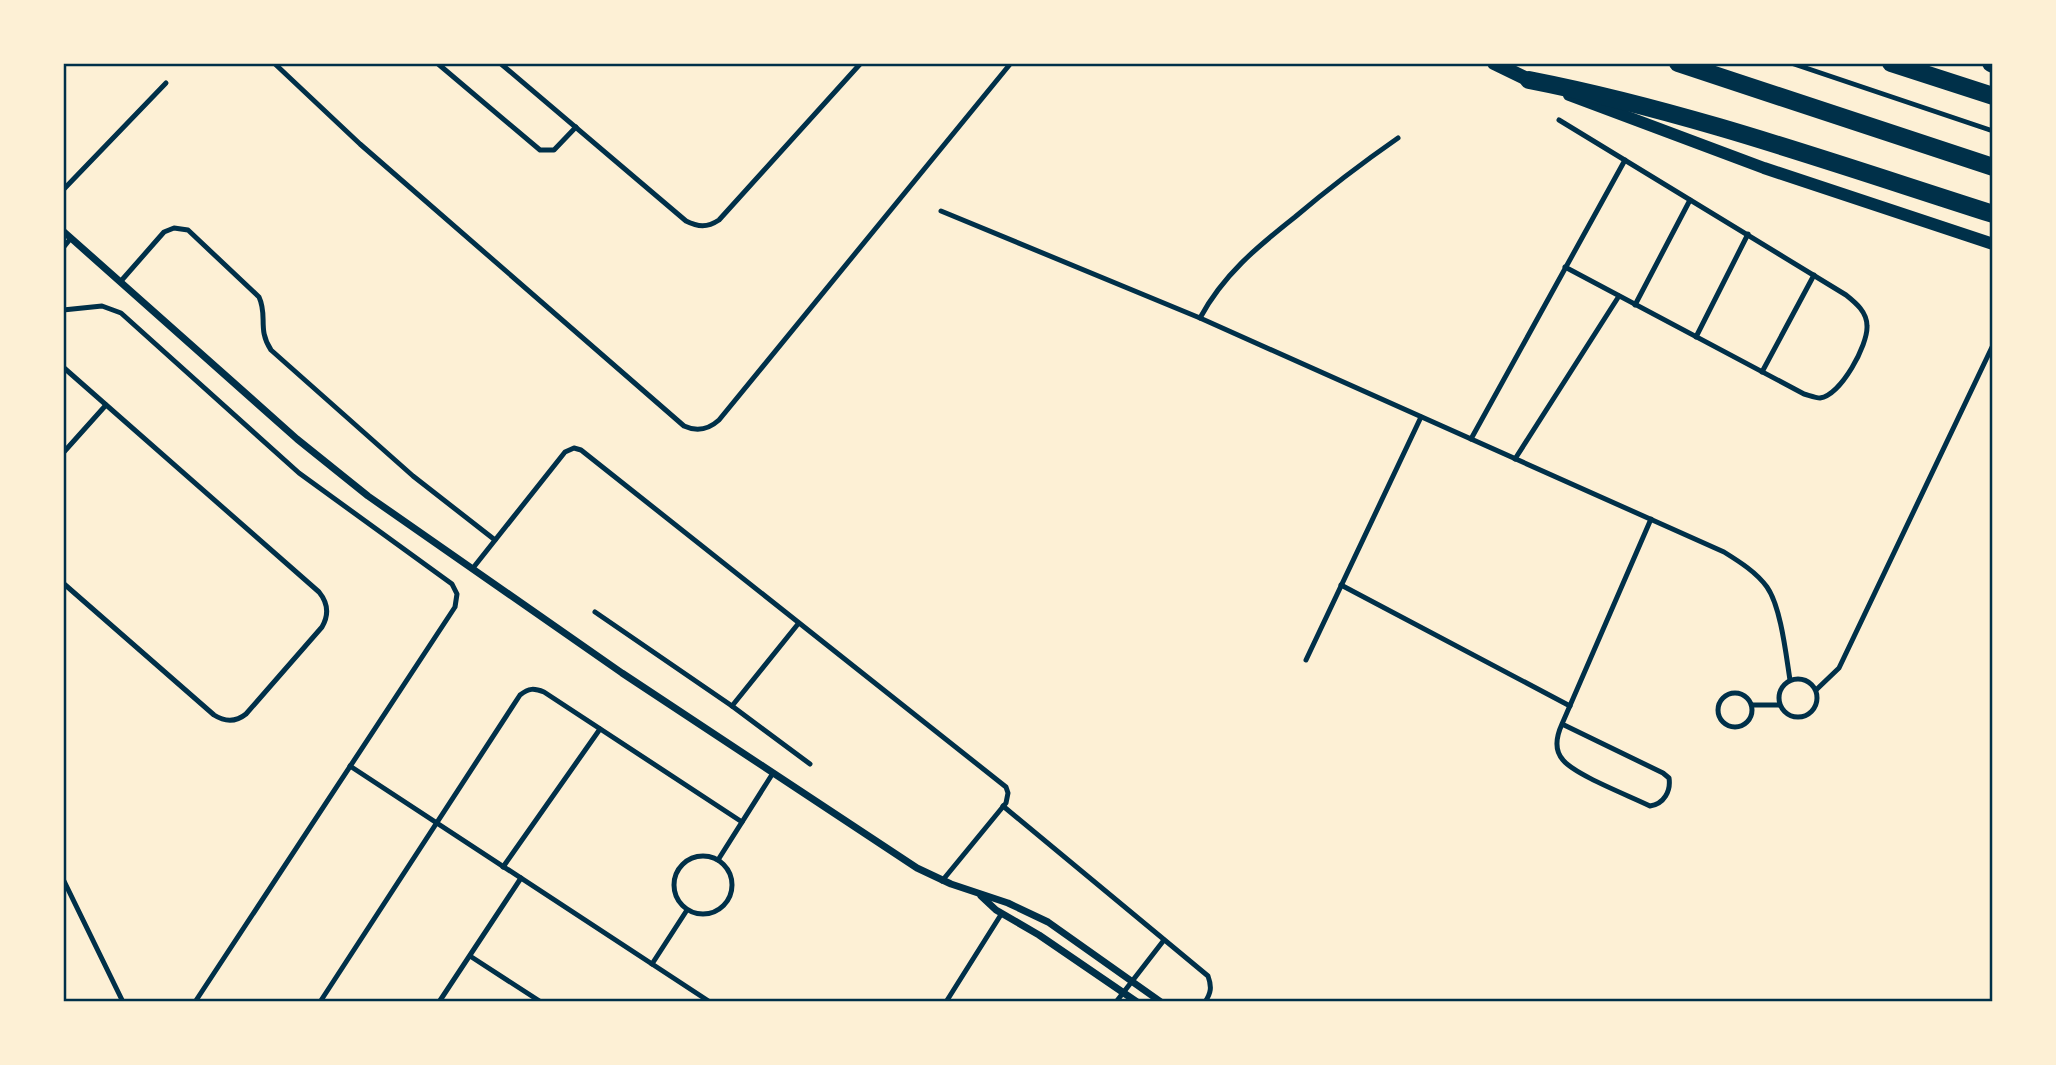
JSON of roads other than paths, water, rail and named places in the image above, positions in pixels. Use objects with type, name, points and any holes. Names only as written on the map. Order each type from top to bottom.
[{"type":"highway","points":[[1678,63],[1993,167]]},
{"type":"highway","points":[[1891,63],[1993,96]]},
{"type":"highway","points":[[1530,80],[1694,118],[1993,214]]},
{"type":"main road","points":[[1494,63],[1530,80]]},
{"type":"street","points":[[1530,80],[1764,168],[1993,244]]},
{"type":"street","points":[[63,231],[327,464],[379,503],[622,673],[917,868],[942,881],[1009,902],[1048,922],[1161,1002]]},
{"type":"street","points":[[981,895],[990,905],[1137,1002]]},
{"type":"lane","points":[[274,63],[360,144],[684,426],[700,430],[719,420],[1011,63]]},
{"type":"lane","points":[[437,63],[540,150],[550,151],[557,148],[576,127]]},
{"type":"lane","points":[[444,69],[449,63]]},
{"type":"lane","points":[[500,63],[686,221],[699,226],[719,220],[861,63]]},
{"type":"lane","points":[[1791,63],[1993,131]]},
{"type":"lane","points":[[63,190],[166,83]]},
{"type":"lane","points":[[1559,120],[1846,295],[1861,308],[1868,324],[1866,341],[1845,379],[1834,392],[1820,398],[1804,394],[1565,267]]},
{"type":"lane","points":[[1199,318],[1217,289],[1242,261],[1348,173],[1398,138]]},
{"type":"lane","points":[[1471,439],[1625,160]]},
{"type":"lane","points":[[1635,305],[1690,200]]},
{"type":"lane","points":[[941,211],[1199,318],[1724,552],[1751,570],[1769,589],[1778,618],[1790,680]]},
{"type":"lane","points":[[121,281],[164,232],[174,228],[188,230],[258,297],[263,309],[261,323],[264,336],[271,350],[413,476],[495,540]]},
{"type":"lane","points":[[1696,337],[1748,234]]},
{"type":"lane","points":[[63,248],[71,238]]},
{"type":"lane","points":[[1762,372],[1814,275]]},
{"type":"lane","points":[[1515,459],[1619,296]]},
{"type":"lane","points":[[63,310],[102,306],[121,313],[299,472],[452,584],[457,598],[454,607],[195,1002]]},
{"type":"lane","points":[[1816,690],[1839,668],[1993,345]]},
{"type":"lane","points":[[63,367],[319,592],[326,603],[327,615],[322,627],[246,714],[229,720],[214,715],[63,583]]},
{"type":"lane","points":[[63,453],[106,405]]},
{"type":"lane","points":[[1306,660],[1421,417]]},
{"type":"lane","points":[[473,568],[565,452],[578,448],[1003,784],[1009,793],[1003,806],[942,881]]},
{"type":"lane","points":[[1562,724],[1663,773],[1669,778],[1670,785],[1665,798],[1658,805],[1650,806],[1578,771],[1563,760],[1557,749],[1557,737],[1562,724],[1651,519]]},
{"type":"lane","points":[[1341,585],[1570,706]]},
{"type":"lane","points":[[595,612],[732,706],[810,764]]},
{"type":"lane","points":[[732,706],[799,624]]},
{"type":"lane","points":[[1800,678],[1810,682],[1816,690],[1817,701],[1813,710],[1805,716],[1795,718],[1779,705],[1778,695],[1782,686],[1790,680],[1800,678]]},
{"type":"lane","points":[[320,1002],[520,695],[527,690],[544,692],[742,822]]},
{"type":"lane","points":[[1753,705],[1750,720],[1737,728],[1729,727],[1718,715],[1721,700],[1727,695],[1742,694],[1753,705],[1779,705]]},
{"type":"lane","points":[[503,867],[600,729]]},
{"type":"lane","points":[[350,766],[710,1002]]},
{"type":"lane","points":[[718,860],[773,773]]},
{"type":"lane","points":[[1003,806],[1208,976],[1210,995],[1205,1002]]},
{"type":"lane","points":[[703,856],[718,860],[725,866],[732,881],[729,897],[718,910],[711,913],[687,910],[680,904],[674,889],[673,881],[680,866],[687,860],[703,856]]},
{"type":"lane","points":[[439,1002],[521,878]]},
{"type":"lane","points":[[63,879],[123,1002]]},
{"type":"lane","points":[[652,964],[687,910]]},
{"type":"lane","points":[[947,1002],[1002,913]]},
{"type":"lane","points":[[1116,1002],[1164,940]]},
{"type":"lane","points":[[470,956],[541,1002]]}]
